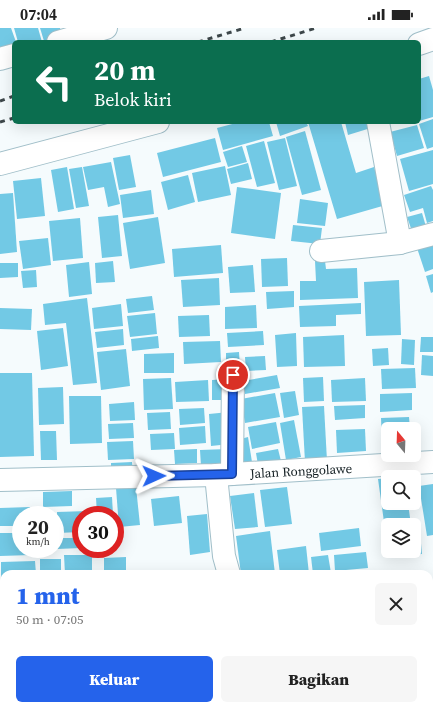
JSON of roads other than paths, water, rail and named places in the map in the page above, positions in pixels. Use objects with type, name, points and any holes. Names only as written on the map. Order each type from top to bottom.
[{"type":"street","points":[[65,40],[106,28]]},
{"type":"street","points":[[421,43],[433,39]]},
{"type":"street","points":[[0,59],[12,56]]},
{"type":"street","points":[[0,164],[150,124]]},
{"type":"street","points":[[378,124],[400,243]]},
{"type":"street","points":[[321,251],[400,243],[433,234]]},
{"type":"street","points":[[228,570],[224,556],[224,475],[233,375]]},
{"type":"street","name":"Jalan Ronggolawe","points":[[0,480],[224,475],[433,462]]},
{"type":"railway","points":[[205,40],[245,28]]},
{"type":"railway","points":[[277,40],[316,28]]},
{"type":"railway","points":[[0,101],[12,97]]},
{"type":"railway","points":[[0,122],[12,119]]}]
